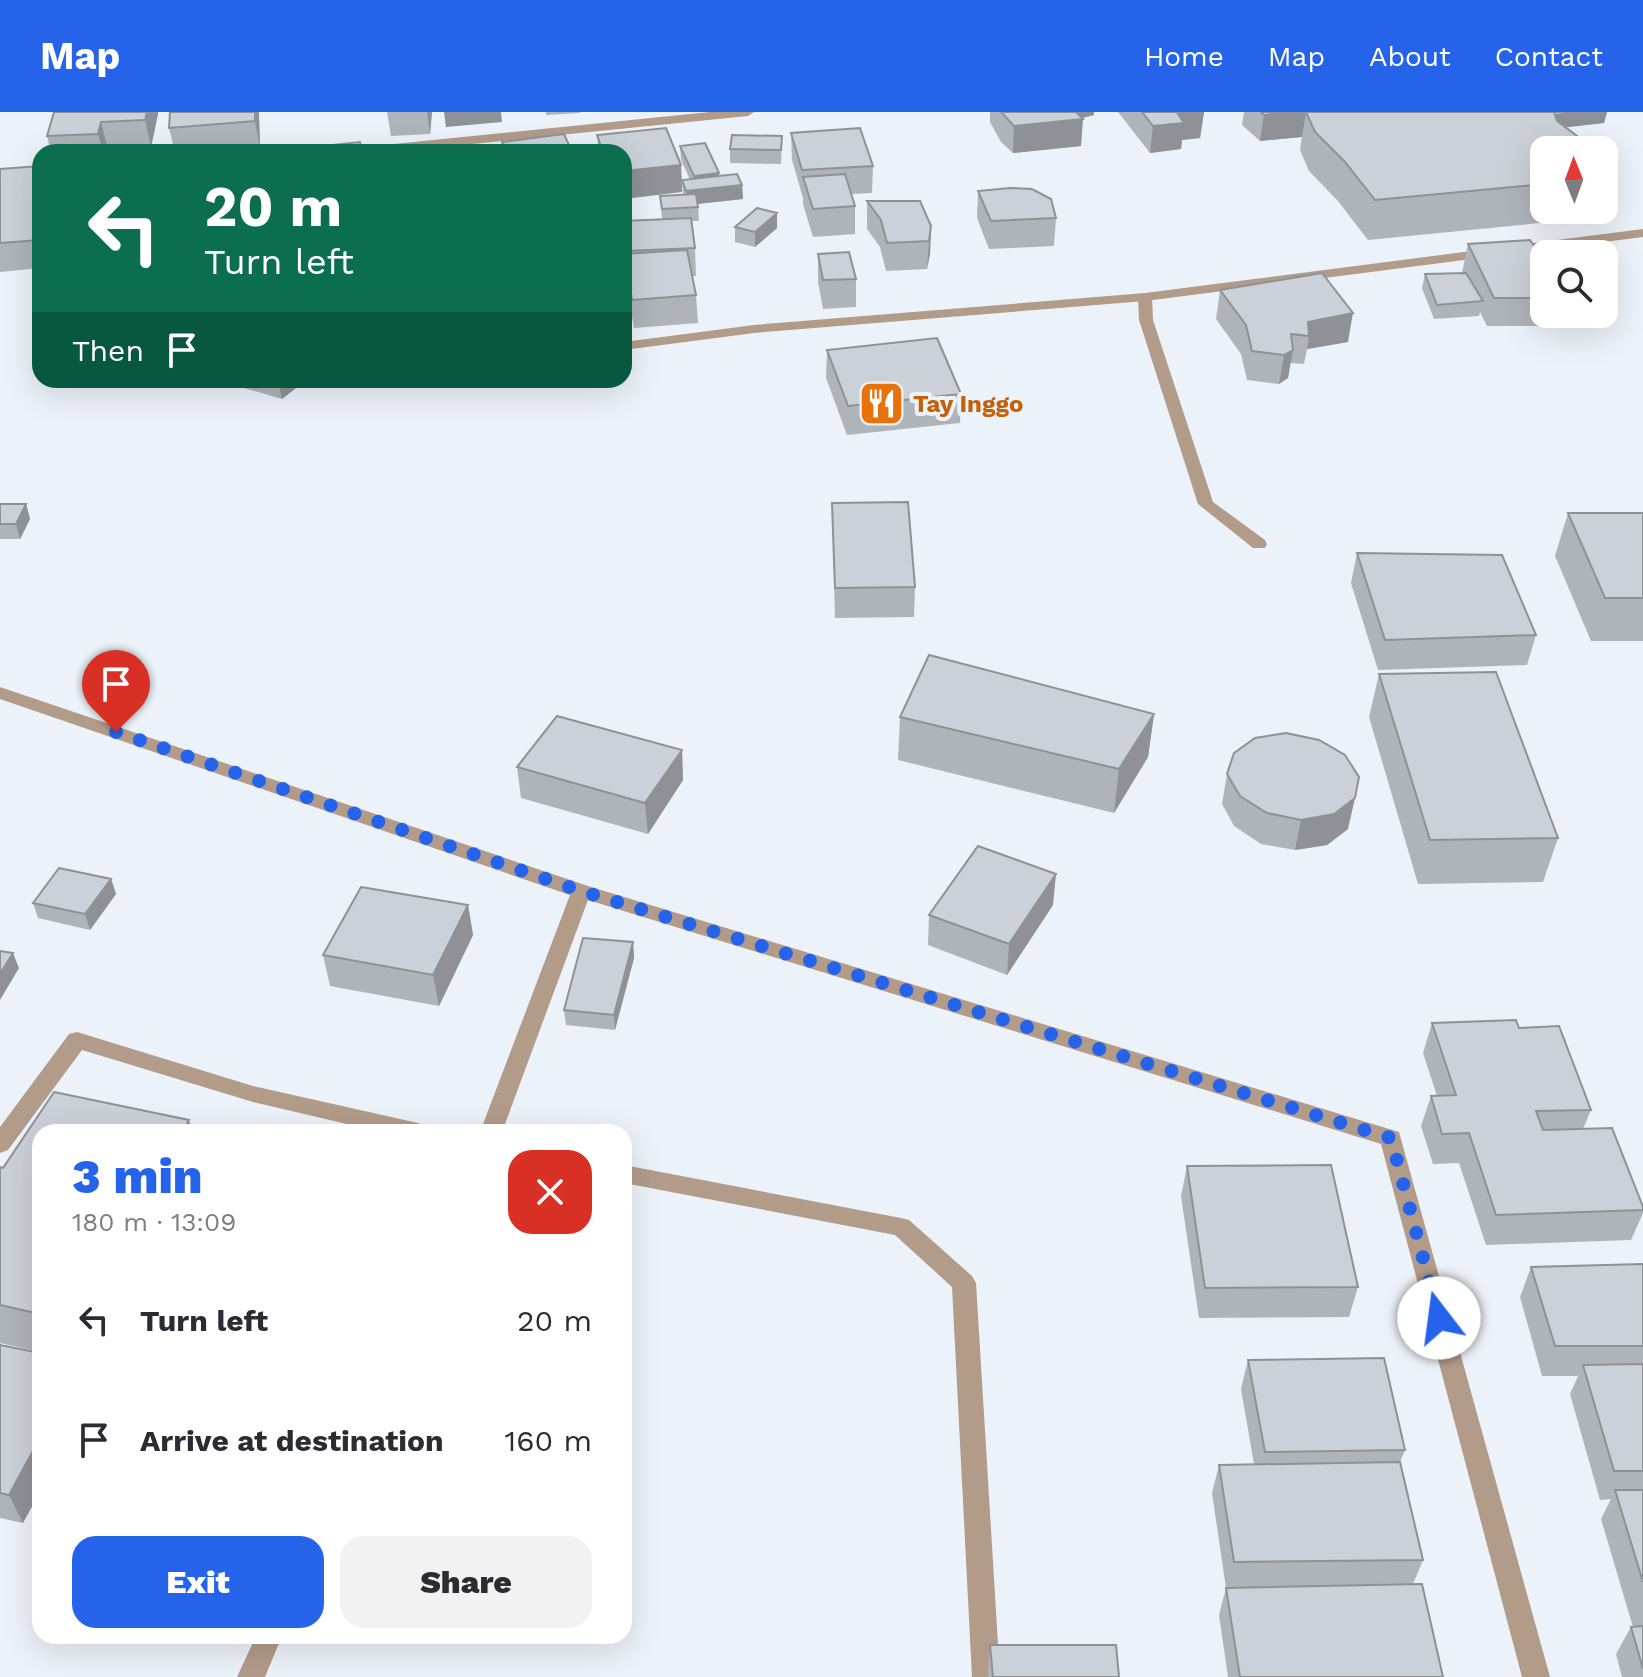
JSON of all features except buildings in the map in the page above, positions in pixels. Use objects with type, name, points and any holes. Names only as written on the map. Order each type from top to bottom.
[{"type":"street","points":[[433,144],[748,112]]},
{"type":"street","points":[[632,345],[754,329],[1145,297],[1643,233]]},
{"type":"street","points":[[1145,297],[1146,320],[1206,504],[1259,544]]},
{"type":"street","points":[[0,693],[581,891],[1391,1138],[1536,1677]]},
{"type":"street","points":[[494,1124],[581,891]]},
{"type":"street","points":[[0,1144],[77,1040],[253,1094],[383,1124]]},
{"type":"street","points":[[632,1176],[901,1227],[964,1283],[986,1677]]},
{"type":"street","points":[[251,1677],[265,1644]]},
{"type":"place","name":"Tay Inggo","points":[[882,404]]},
{"type":"route","points":[[116,732],[581,891],[1391,1138],[1439,1318]]}]
